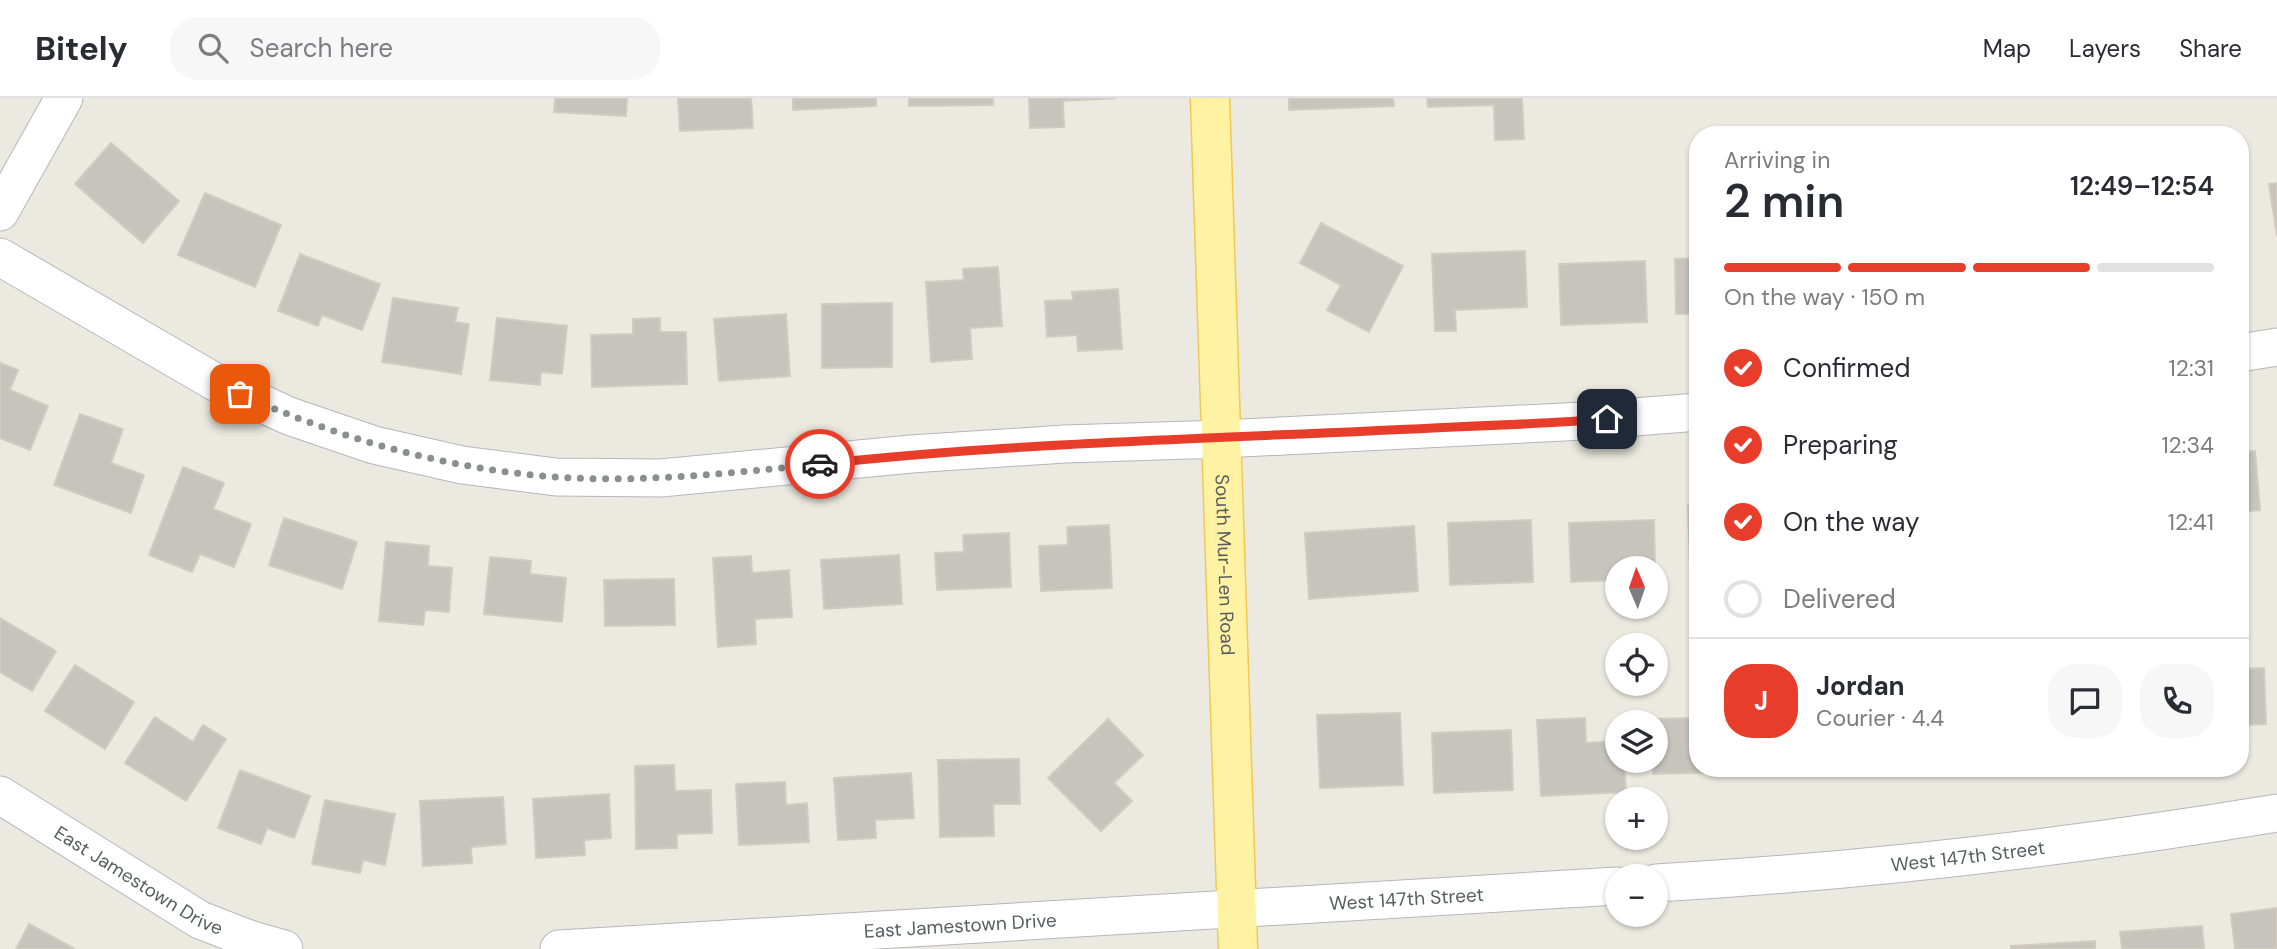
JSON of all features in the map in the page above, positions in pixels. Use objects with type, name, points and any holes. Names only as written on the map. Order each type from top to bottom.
[{"type":"main road","name":"South Mur-Len Road","points":[[1210,98],[1238,949]]},
{"type":"street","points":[[0,212],[64,98]]},
{"type":"street","points":[[0,257],[215,383],[264,405],[374,445],[462,465],[556,477],[661,478],[911,454],[1065,443],[1222,439],[1584,421],[1689,413]]},
{"type":"street","points":[[2249,352],[2277,347]]},
{"type":"street","name":"East Jamestown Drive","points":[[0,795],[200,920],[249,939],[285,949]]},
{"type":"street","name":"West 147th Street","points":[[1668,882],[1969,858],[2148,834],[2277,813]]},
{"type":"street","name":"West 147th Street","points":[[1237,909],[1605,887]]},
{"type":"street","name":"East Jamestown Drive","points":[[559,949],[1237,909]]},
{"type":"building","points":[[555,98],[627,98],[626,116],[554,112]]},
{"type":"building","points":[[678,98],[751,98],[753,128],[680,131]]},
{"type":"building","points":[[793,98],[876,98],[876,106],[793,110]]},
{"type":"building","points":[[909,98],[993,98],[993,105],[909,106]]},
{"type":"building","points":[[1029,98],[1116,98],[1063,101],[1064,127],[1030,128]]},
{"type":"building","points":[[1289,98],[1393,98],[1394,106],[1289,110]]},
{"type":"building","points":[[1427,98],[1522,98],[1524,139],[1495,140],[1494,105],[1428,107]]},
{"type":"building","points":[[111,143],[179,201],[143,243],[75,184]]},
{"type":"building","points":[[2277,183],[2277,236],[2269,184]]},
{"type":"building","points":[[205,193],[281,225],[255,287],[178,255]]},
{"type":"building","points":[[1321,223],[1403,266],[1369,332],[1327,310],[1341,285],[1300,263]]},
{"type":"building","points":[[1525,251],[1527,307],[1455,310],[1456,331],[1435,331],[1432,254]]},
{"type":"building","points":[[300,254],[380,284],[362,330],[322,315],[318,326],[278,311]]},
{"type":"building","points":[[1689,258],[1689,314],[1676,314],[1675,259]]},
{"type":"building","points":[[1645,261],[1647,322],[1561,325],[1559,264]]},
{"type":"building","points":[[998,267],[1002,326],[970,328],[972,359],[931,362],[926,282],[964,280],[963,269]]},
{"type":"building","points":[[1118,289],[1122,349],[1078,351],[1077,335],[1047,337],[1045,301],[1073,300],[1072,292]]},
{"type":"building","points":[[393,298],[458,308],[455,322],[469,324],[461,374],[382,362]]},
{"type":"building","points":[[892,303],[892,367],[822,368],[822,304]]},
{"type":"building","points":[[786,314],[790,376],[719,381],[714,319]]},
{"type":"building","points":[[497,318],[567,326],[562,374],[541,372],[540,385],[490,380]]},
{"type":"building","points":[[660,318],[660,332],[686,332],[687,384],[592,387],[591,335],[633,334],[633,319]]},
{"type":"building","points":[[0,363],[18,370],[10,390],[48,406],[30,450],[0,438]]},
{"type":"building","points":[[80,414],[123,429],[111,463],[144,475],[131,513],[54,485]]},
{"type":"building","points":[[2249,451],[2255,451],[2260,510],[2249,511]]},
{"type":"building","points":[[183,467],[224,483],[213,509],[251,524],[234,567],[200,554],[192,572],[149,555]]},
{"type":"building","points":[[284,518],[357,542],[342,589],[269,565]]},
{"type":"building","points":[[1531,520],[1533,582],[1450,585],[1448,523]]},
{"type":"building","points":[[1654,520],[1655,556],[1605,556],[1605,581],[1571,582],[1569,523]]},
{"type":"building","points":[[1109,525],[1112,588],[1041,591],[1039,546],[1068,545],[1067,527]]},
{"type":"building","points":[[1414,526],[1418,591],[1309,599],[1305,533]]},
{"type":"building","points":[[1009,533],[1011,587],[937,590],[935,553],[964,552],[963,535]]},
{"type":"building","points":[[386,542],[429,546],[428,566],[452,568],[449,612],[425,610],[423,625],[379,621]]},
{"type":"building","points":[[899,555],[902,604],[824,609],[821,560]]},
{"type":"building","points":[[751,556],[752,573],[789,570],[792,617],[755,619],[756,644],[718,647],[713,558]]},
{"type":"building","points":[[490,557],[531,561],[530,574],[566,578],[562,622],[484,614]]},
{"type":"building","points":[[674,579],[675,625],[605,626],[604,580]]},
{"type":"building","points":[[0,618],[56,651],[32,691],[0,672]]},
{"type":"building","points":[[75,665],[134,702],[105,749],[45,711]]},
{"type":"building","points":[[2264,668],[2266,724],[2249,725],[2249,669]]},
{"type":"building","points":[[1400,713],[1403,785],[1320,788],[1317,715]]},
{"type":"building","points":[[155,717],[193,742],[203,725],[226,739],[186,801],[125,763]]},
{"type":"building","points":[[1585,718],[1586,743],[1605,742],[1605,773],[1625,773],[1626,787],[1605,787],[1605,793],[1541,796],[1537,720]]},
{"type":"building","points":[[1689,718],[1689,773],[1653,774],[1668,773],[1668,719]]},
{"type":"building","points":[[1108,719],[1143,755],[1114,783],[1132,801],[1101,831],[1048,778]]},
{"type":"building","points":[[1511,730],[1513,790],[1434,793],[1432,733]]},
{"type":"building","points":[[1019,759],[1020,804],[993,804],[994,836],[940,837],[938,760]]},
{"type":"building","points":[[674,765],[675,791],[711,790],[712,833],[677,834],[677,848],[636,849],[635,766]]},
{"type":"building","points":[[240,770],[310,796],[294,838],[267,828],[261,844],[218,828]]},
{"type":"building","points":[[911,773],[914,818],[875,820],[876,838],[838,840],[834,778]]},
{"type":"building","points":[[785,782],[786,805],[807,803],[809,842],[739,845],[736,784]]},
{"type":"building","points":[[609,794],[611,838],[584,840],[585,855],[536,858],[533,799]]},
{"type":"building","points":[[503,797],[506,844],[471,847],[472,863],[423,866],[420,801]]},
{"type":"building","points":[[325,800],[395,814],[385,865],[363,860],[360,873],[312,864]]},
{"type":"building","points":[[2277,908],[2277,949],[2235,949],[2231,914]]},
{"type":"building","points":[[29,924],[75,949],[16,949]]},
{"type":"building","points":[[2202,926],[2204,949],[2122,949],[2120,932]]},
{"type":"building","points":[[2095,941],[2095,949],[2011,949],[2011,946]]},
{"type":"way so far","points":[[240,394],[289,415],[374,445],[462,465],[556,477],[661,478],[820,464]]},
{"type":"route","points":[[820,464],[911,454],[1065,443],[1247,438],[1607,419]]}]
